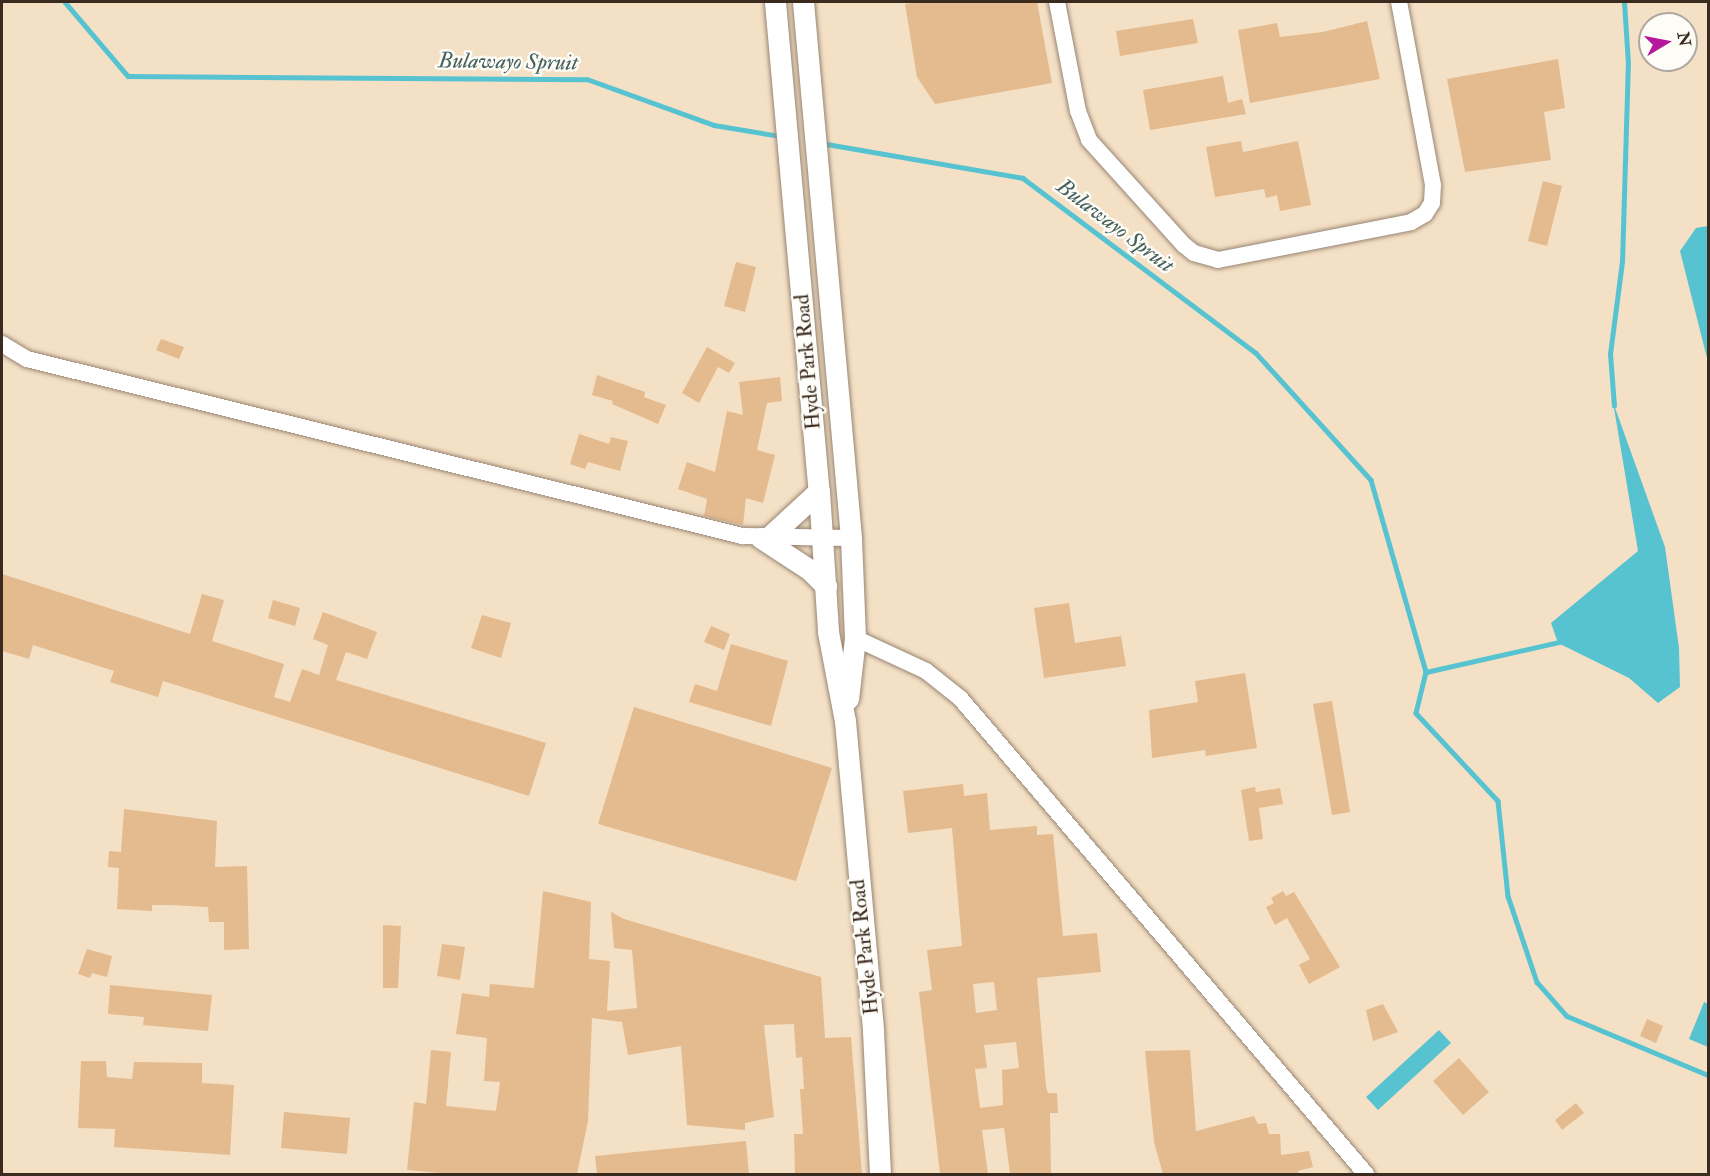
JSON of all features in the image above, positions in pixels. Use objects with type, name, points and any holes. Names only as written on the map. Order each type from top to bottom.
[{"type":"street","name":"Hyde Park Road","points":[[776,2],[823,537],[828,632],[845,721],[873,1031],[880,1174]]},
{"type":"street","name":"Hyde Park Road","points":[[803,2],[851,538],[855,638],[845,721]]},
{"type":"street","points":[[1058,2],[1078,111],[1089,140],[1184,245],[1194,253],[1218,260],[1411,222],[1425,214],[1432,202],[1433,185],[1399,2]]},
{"type":"street","points":[[2,344],[27,359],[764,538],[851,538]]},
{"type":"street","points":[[813,423],[842,419]]},
{"type":"street","points":[[764,538],[819,491]]},
{"type":"street","points":[[764,538],[810,570],[826,586]]},
{"type":"street","points":[[855,638],[926,671],[960,698],[1366,1174]]},
{"type":"water","points":[[1708,226],[1708,362],[1680,251],[1696,228]]},
{"type":"water","points":[[1613,402],[1665,547],[1679,648],[1680,687],[1658,703],[1629,678],[1558,643],[1551,623],[1638,551]]},
{"type":"water","points":[[1704,1002],[1708,1004],[1708,1047],[1689,1039]]},
{"type":"water","points":[[1439,1030],[1451,1043],[1378,1110],[1366,1097]]},
{"type":"building","points":[[1037,2],[1052,83],[935,104],[917,77],[905,4]]},
{"type":"building","points":[[1193,19],[1198,43],[1120,56],[1116,31]]},
{"type":"building","points":[[1367,21],[1380,79],[1250,103],[1238,30],[1277,23],[1280,37],[1323,32]]},
{"type":"building","points":[[1558,59],[1565,108],[1544,112],[1551,160],[1465,172],[1447,79]]},
{"type":"building","points":[[1223,76],[1228,103],[1242,99],[1246,114],[1150,130],[1143,90]]},
{"type":"building","points":[[1241,141],[1243,152],[1298,141],[1311,205],[1280,211],[1277,195],[1266,198],[1264,189],[1215,197],[1206,147]]},
{"type":"building","points":[[1543,181],[1562,186],[1547,246],[1528,241]]},
{"type":"building","points":[[736,262],[756,267],[745,312],[724,306]]},
{"type":"building","points":[[161,339],[184,347],[179,359],[156,350]]},
{"type":"building","points":[[707,347],[735,363],[729,373],[718,367],[699,403],[682,393]]},
{"type":"building","points":[[597,375],[645,392],[644,397],[666,405],[658,424],[612,404],[613,401],[592,395]]},
{"type":"building","points":[[780,377],[782,401],[767,403],[757,450],[775,455],[763,503],[746,498],[743,525],[704,516],[707,499],[678,489],[687,462],[715,472],[727,411],[743,415],[739,382]]},
{"type":"building","points":[[579,434],[609,444],[611,437],[628,441],[620,471],[588,462],[585,469],[570,464]]},
{"type":"building","points":[[2,574],[190,634],[202,594],[224,600],[212,641],[284,664],[274,697],[290,702],[302,669],[319,675],[328,645],[313,639],[323,612],[377,632],[367,659],[346,652],[336,680],[546,743],[529,796],[163,681],[158,697],[110,682],[114,671],[33,645],[29,659],[2,651]]},
{"type":"building","points":[[273,600],[300,608],[295,626],[268,618]]},
{"type":"building","points":[[1069,603],[1075,643],[1121,636],[1126,666],[1044,678],[1034,608]]},
{"type":"building","points":[[482,615],[511,623],[501,658],[471,648]]},
{"type":"building","points":[[711,626],[730,634],[724,650],[704,642]]},
{"type":"building","points":[[731,644],[788,661],[771,726],[689,702],[695,684],[717,691]]},
{"type":"building","points":[[1245,673],[1257,748],[1206,756],[1205,750],[1152,758],[1149,710],[1198,702],[1195,681]]},
{"type":"building","points":[[1332,701],[1350,812],[1332,815],[1313,704]]},
{"type":"building","points":[[634,707],[832,768],[796,881],[598,824]]},
{"type":"building","points":[[963,784],[964,796],[987,793],[990,830],[1037,826],[1037,835],[1053,834],[1063,936],[1097,933],[1101,972],[1037,978],[1046,1087],[1048,1093],[1057,1093],[1058,1113],[1050,1113],[1051,1174],[1010,1174],[1004,1128],[982,1130],[988,1174],[940,1174],[919,992],[932,990],[927,950],[962,946],[952,828],[908,833],[903,791]],"holes":[[[994,982],[997,1010],[976,1013],[973,984]],[[1016,1042],[1019,1068],[1002,1070],[1003,1105],[980,1108],[975,1069],[987,1068],[984,1045]]]},
{"type":"building","points":[[1255,787],[1256,792],[1280,788],[1283,804],[1259,808],[1263,839],[1249,841],[1241,790]]},
{"type":"building","points":[[124,809],[217,821],[215,867],[247,866],[249,949],[224,950],[224,922],[209,922],[208,907],[152,905],[152,911],[117,909],[119,868],[108,867],[109,851],[121,852]]},
{"type":"building","points":[[543,891],[591,902],[589,959],[610,961],[607,1011],[637,1008],[632,950],[614,948],[611,912],[624,919],[821,977],[825,1038],[851,1037],[862,1174],[795,1174],[794,1134],[803,1134],[800,1089],[804,1089],[802,1057],[796,1058],[794,1024],[764,1025],[774,1117],[745,1123],[745,1130],[687,1125],[681,1046],[628,1055],[622,1022],[592,1018],[588,1121],[577,1174],[452,1174],[407,1170],[414,1102],[426,1104],[431,1050],[451,1052],[446,1106],[496,1111],[500,1082],[484,1081],[487,1038],[456,1034],[462,993],[489,997],[490,984],[534,988]]},
{"type":"building","points":[[1283,891],[1286,896],[1294,892],[1340,967],[1309,984],[1299,965],[1310,959],[1287,918],[1275,925],[1266,907],[1274,903],[1271,898]]},
{"type":"building","points":[[383,925],[401,926],[398,988],[383,988]]},
{"type":"building","points":[[442,944],[465,947],[460,980],[437,976]]},
{"type":"building","points":[[87,949],[112,956],[107,977],[92,973],[90,978],[78,974]]},
{"type":"building","points":[[110,985],[212,995],[208,1031],[143,1025],[144,1017],[108,1014]]},
{"type":"building","points":[[1383,1004],[1398,1032],[1373,1041],[1366,1010]]},
{"type":"building","points":[[1647,1019],[1663,1026],[1656,1043],[1640,1036]]},
{"type":"building","points":[[1190,1050],[1196,1131],[1254,1116],[1258,1124],[1266,1123],[1269,1134],[1280,1134],[1281,1155],[1309,1151],[1313,1167],[1298,1171],[1299,1174],[1163,1174],[1154,1142],[1145,1051]]},
{"type":"building","points":[[1459,1058],[1489,1092],[1463,1115],[1433,1081]]},
{"type":"building","points":[[81,1061],[106,1061],[107,1077],[132,1079],[134,1062],[202,1063],[202,1083],[234,1085],[230,1155],[114,1147],[115,1129],[78,1128]]},
{"type":"building","points":[[1576,1103],[1584,1113],[1562,1130],[1555,1120]]},
{"type":"building","points":[[284,1112],[350,1118],[347,1154],[281,1148]]},
{"type":"building","points":[[746,1141],[749,1174],[597,1174],[595,1156]]},
{"type":"waterway","name":"Bulawayo Spruit","points":[[65,2],[128,76],[587,79],[714,125],[780,136]]},
{"type":"waterway","points":[[1614,406],[1610,354],[1622,262],[1628,64],[1624,2]]},
{"type":"waterway","name":"Bulawayo Spruit","points":[[821,143],[1023,178],[1256,353],[1371,480],[1426,672],[1416,713],[1498,801],[1508,896],[1537,982],[1567,1016],[1708,1075]]},
{"type":"waterway","points":[[1426,672],[1564,641]]}]
